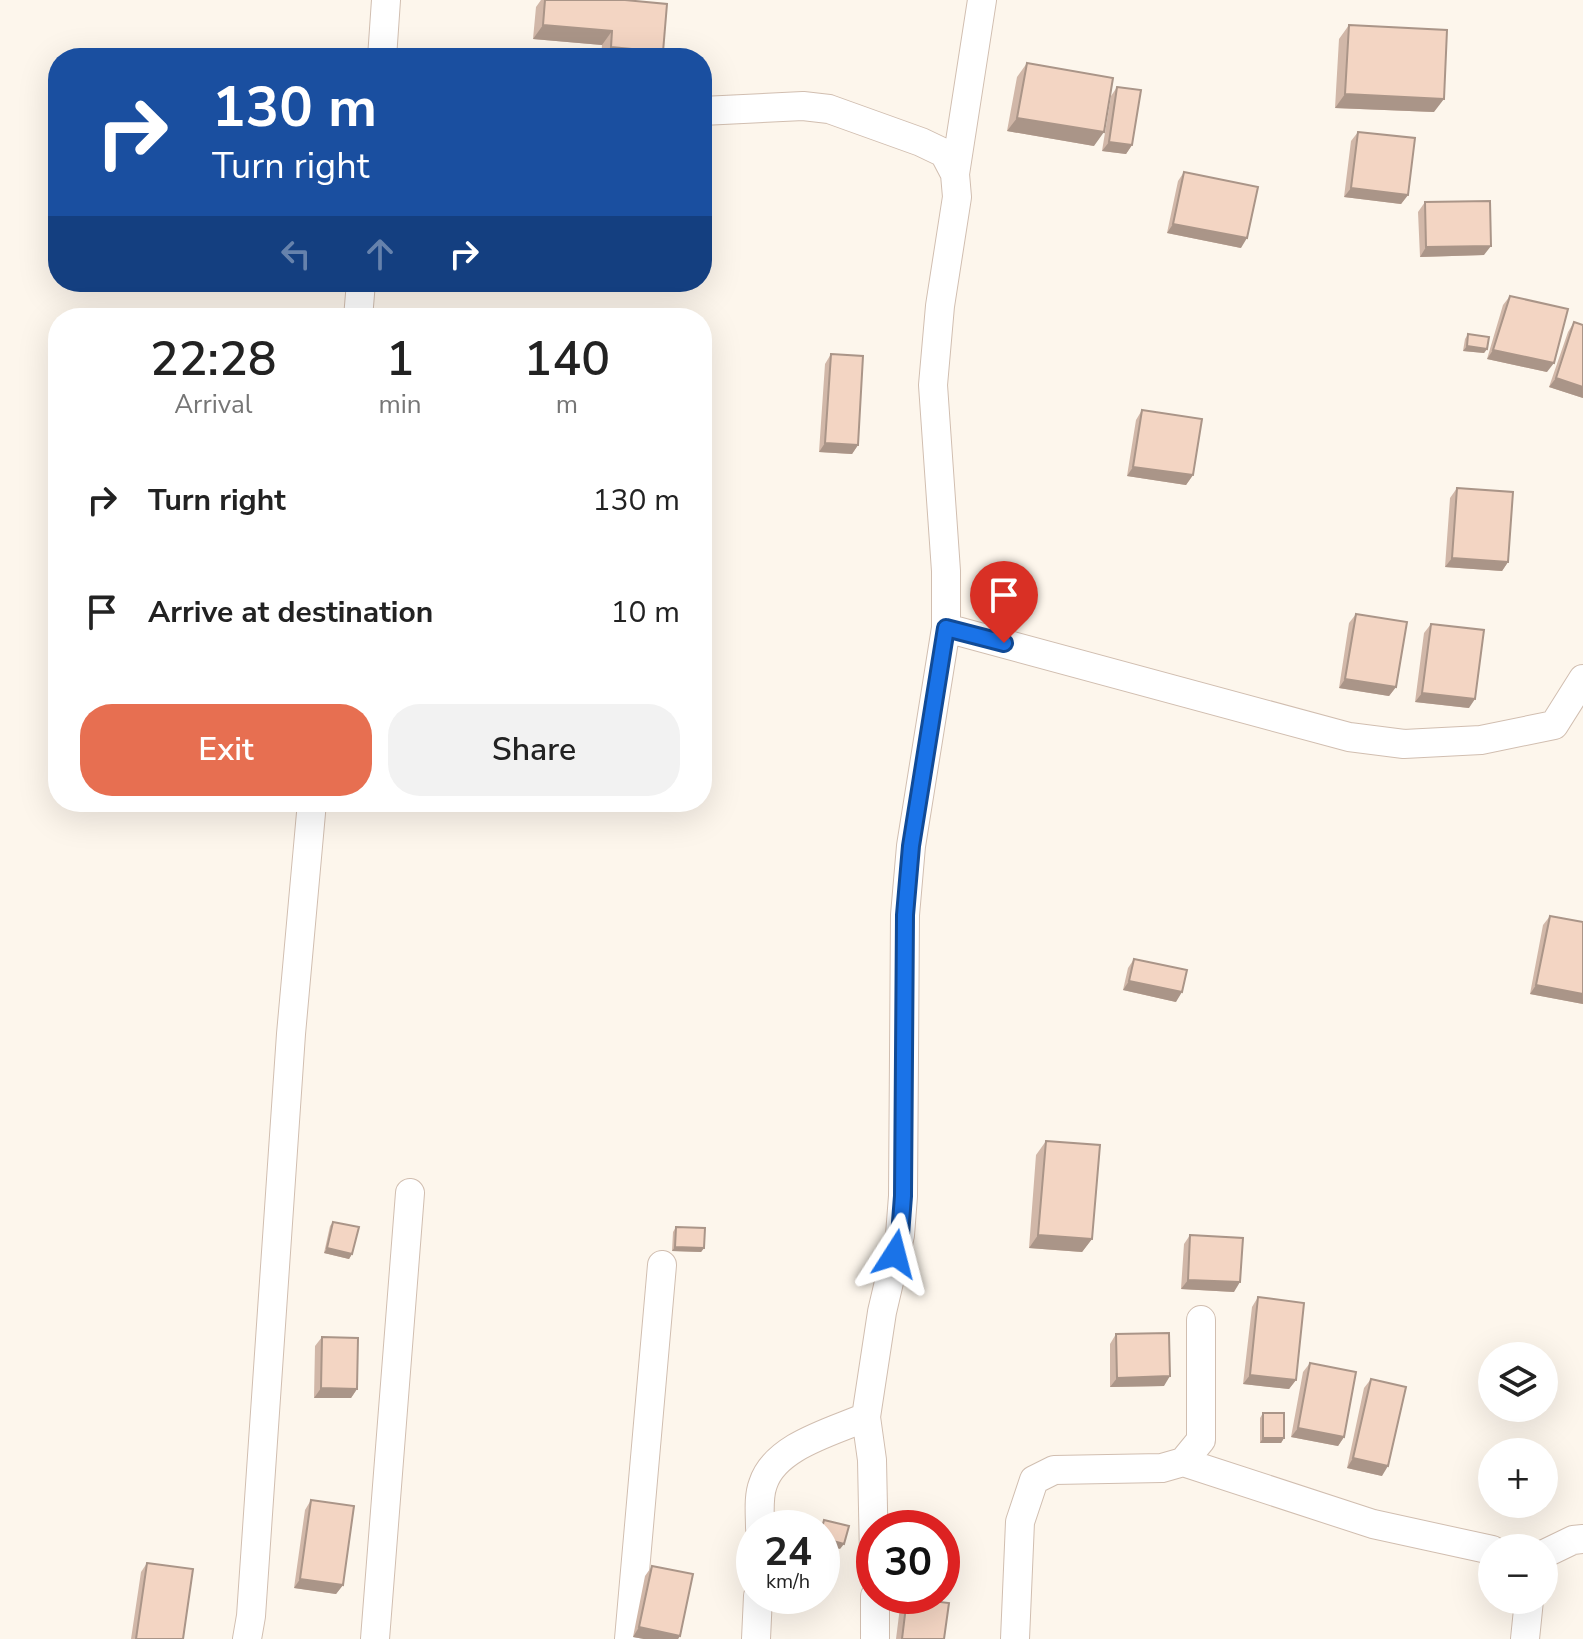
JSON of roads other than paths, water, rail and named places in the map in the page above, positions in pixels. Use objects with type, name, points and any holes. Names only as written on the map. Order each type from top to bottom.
[{"type":"street","points":[[383,48],[386,0]]},
{"type":"street","points":[[873,1510],[872,1460],[866,1417],[882,1312],[900,1235],[903,1196],[905,915],[911,846],[946,628],[946,571],[933,385],[940,306],[957,197],[955,174],[982,0]]},
{"type":"street","points":[[712,111],[803,106],[829,109],[944,153],[955,174]]},
{"type":"street","points":[[946,628],[1349,737],[1404,744],[1481,740],[1554,725],[1583,679]]},
{"type":"street","points":[[247,1639],[291,1034],[311,812]]},
{"type":"street","points":[[375,1639],[410,1193]]},
{"type":"street","points":[[629,1639],[662,1265]]},
{"type":"street","points":[[1183,1462],[1201,1440],[1201,1320]]},
{"type":"street","points":[[761,1510],[762,1485],[773,1464],[791,1450],[866,1417]]},
{"type":"street","points":[[1015,1639],[1020,1522],[1034,1480],[1054,1470],[1162,1468],[1183,1462],[1373,1524],[1478,1547]]},
{"type":"street","points":[[1558,1547],[1583,1539]]},
{"type":"street","points":[[756,1639],[757,1614]]},
{"type":"street","points":[[875,1614],[875,1639]]},
{"type":"street","points":[[1525,1639],[1528,1614]]}]
